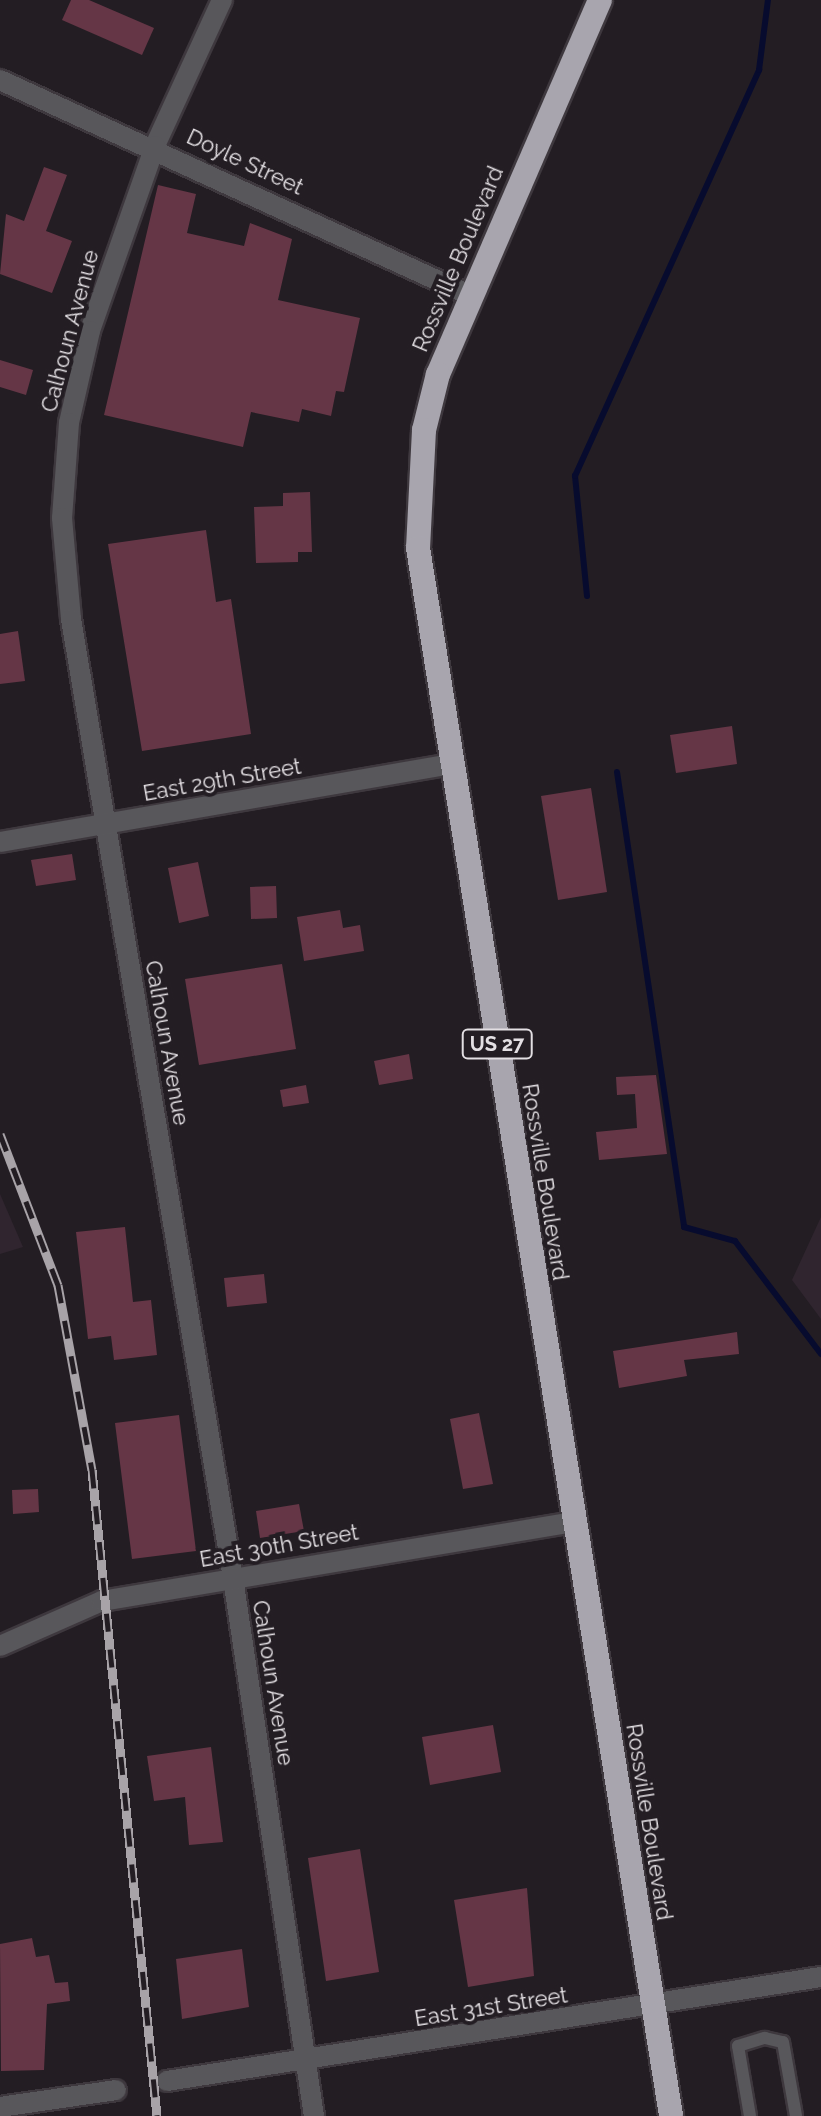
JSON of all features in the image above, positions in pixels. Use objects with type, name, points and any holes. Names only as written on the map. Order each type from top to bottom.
[{"type":"highway","name":"Rossville Boulevard","points":[[600,0],[467,294],[424,430],[418,548],[671,2116]]},
{"type":"street","name":"Calhoun Avenue","points":[[222,0],[155,146],[90,331],[69,423],[62,518],[105,825],[233,1578],[314,2116]]},
{"type":"street","name":"Doyle Street","points":[[0,80],[155,146],[467,294]]},
{"type":"street","name":"East 29th Street","points":[[0,842],[452,764]]},
{"type":"street","name":"East 30th Street","points":[[0,1646],[102,1601],[573,1522]]},
{"type":"street","name":"East 31st Street","points":[[167,2081],[306,2062],[821,1977]]},
{"type":"street","points":[[0,2107],[116,2090]]},
{"type":"lane","points":[[750,2116],[738,2046],[765,2038],[783,2042],[796,2116]]},
{"type":"shaded area","points":[[0,1194],[23,1247],[0,1254]]},
{"type":"shaded area","points":[[821,1217],[821,1319],[792,1280]]},
{"type":"building","points":[[71,0],[89,0],[154,28],[142,55],[62,20]]},
{"type":"building","points":[[44,167],[67,175],[46,231],[72,241],[52,293],[0,274],[6,214],[24,221]]},
{"type":"building","points":[[158,185],[196,194],[187,233],[244,246],[250,223],[292,239],[278,300],[360,318],[344,392],[336,391],[331,416],[302,409],[299,422],[251,412],[243,447],[104,415]]},
{"type":"building","points":[[0,360],[33,370],[26,395],[0,387]]},
{"type":"building","points":[[310,492],[312,552],[298,552],[298,562],[256,563],[254,507],[283,506],[283,493]]},
{"type":"building","points":[[206,530],[216,602],[231,599],[251,734],[142,751],[108,544]]},
{"type":"building","points":[[18,631],[25,681],[0,684],[0,634]]},
{"type":"building","points":[[732,726],[737,764],[676,773],[670,735]]},
{"type":"building","points":[[591,788],[607,892],[558,900],[541,796]]},
{"type":"building","points":[[72,854],[76,880],[36,886],[31,860]]},
{"type":"building","points":[[198,862],[209,916],[179,923],[168,868]]},
{"type":"building","points":[[276,886],[277,918],[251,919],[250,887]]},
{"type":"building","points":[[340,910],[343,928],[360,925],[364,951],[304,961],[297,917]]},
{"type":"building","points":[[282,964],[296,1049],[199,1065],[185,979]]},
{"type":"building","points":[[409,1054],[413,1079],[379,1085],[374,1061]]},
{"type":"building","points":[[656,1075],[667,1154],[599,1160],[596,1132],[637,1128],[635,1094],[617,1095],[616,1077]]},
{"type":"building","points":[[306,1085],[309,1103],[283,1107],[280,1090]]},
{"type":"building","points":[[125,1227],[133,1302],[151,1300],[157,1355],[114,1360],[111,1336],[88,1339],[76,1232]]},
{"type":"building","points":[[264,1274],[267,1303],[227,1307],[224,1278]]},
{"type":"building","points":[[737,1332],[739,1354],[684,1360],[687,1376],[619,1388],[613,1351]]},
{"type":"building","points":[[479,1413],[493,1484],[463,1489],[450,1419]]},
{"type":"building","points":[[179,1415],[196,1551],[132,1559],[115,1423]]},
{"type":"building","points":[[38,1489],[39,1512],[13,1514],[12,1490]]},
{"type":"building","points":[[299,1504],[304,1531],[260,1538],[256,1511]]},
{"type":"building","points":[[493,1725],[501,1772],[430,1785],[422,1737]]},
{"type":"building","points":[[211,1747],[223,1842],[189,1845],[185,1797],[154,1801],[147,1756]]},
{"type":"building","points":[[360,1849],[379,1972],[326,1981],[308,1858]]},
{"type":"building","points":[[527,1888],[534,1976],[468,1987],[454,1900]]},
{"type":"building","points":[[32,1938],[36,1957],[49,1955],[55,1983],[68,1982],[70,2001],[47,2004],[44,2070],[1,2071],[0,1944]]},
{"type":"building","points":[[242,1949],[249,2007],[182,2019],[176,1959]]},
{"type":"waterway","points":[[587,596],[575,476],[759,70],[768,0]]},
{"type":"waterway","points":[[617,772],[684,1227],[735,1241],[821,1354]]},
{"type":"railway","points":[[0,1134],[58,1285],[92,1470],[157,2116]]}]
